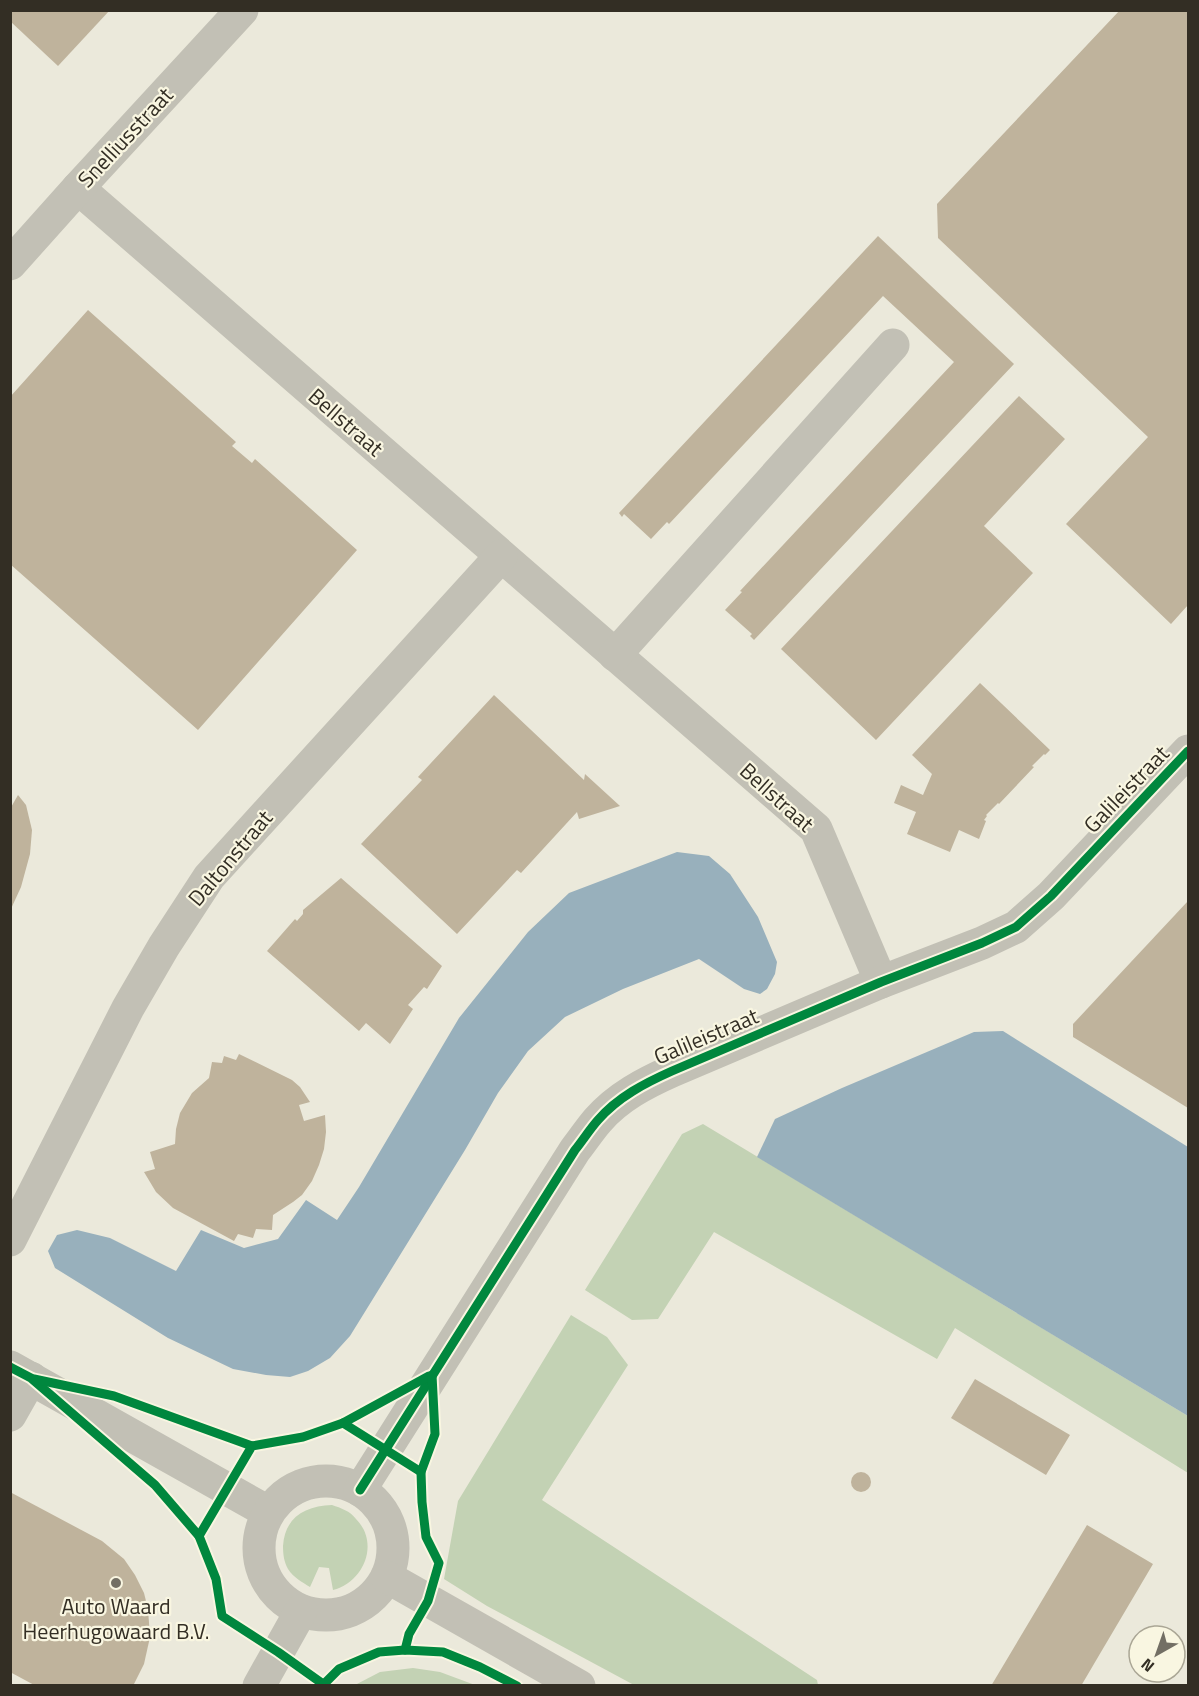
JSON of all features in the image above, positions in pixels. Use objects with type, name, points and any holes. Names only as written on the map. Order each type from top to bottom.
[{"type":"street","name":"Snelliusstraat","points":[[10,264],[242,10]]},
{"type":"street","name":"Bellstraat","points":[[78,188],[816,829],[880,982]]},
{"type":"street","points":[[615,655],[893,345]]},
{"type":"street","name":"Daltonstraat","points":[[10,1240],[128,1008],[164,946],[209,877],[501,556]]},
{"type":"street","name":"Galileistraat","points":[[360,1490],[569,1160],[598,1120],[619,1100],[643,1084],[880,982],[982,943],[1016,927],[1051,896],[1188,751]]},
{"type":"street","points":[[10,1415],[21,1373],[268,1512]]},
{"type":"street","points":[[320,1481],[341,1482],[360,1490],[373,1500],[383,1513],[390,1528],[393,1545],[392,1561],[387,1577],[376,1594],[360,1606],[341,1614],[321,1616],[301,1611],[284,1601],[271,1587],[262,1569],[258,1550],[261,1530],[268,1512],[282,1496],[300,1485],[320,1481]]},
{"type":"street","points":[[387,1577],[579,1686]]},
{"type":"street","points":[[259,1686],[301,1611]]},
{"type":"green space","points":[[703,1124],[1188,1416],[1188,1473],[955,1328],[937,1359],[714,1232],[658,1319],[632,1320],[585,1290],[682,1134]]},
{"type":"green space","points":[[571,1315],[607,1337],[628,1365],[542,1500],[817,1680],[818,1685],[634,1685],[487,1606],[444,1579],[458,1501]]},
{"type":"green space","points":[[332,1505],[348,1512],[356,1519],[367,1539],[365,1561],[360,1570],[344,1586],[333,1590],[329,1568],[319,1567],[310,1587],[295,1577],[286,1564],[283,1546],[288,1528],[298,1515],[313,1508]]},
{"type":"green space","points":[[413,1668],[440,1672],[475,1685],[355,1685],[380,1672]]},
{"type":"water","points":[[677,852],[709,856],[730,874],[758,917],[777,962],[775,974],[767,989],[760,994],[744,989],[699,959],[623,989],[565,1017],[528,1051],[498,1093],[350,1336],[330,1358],[308,1371],[290,1377],[233,1369],[168,1338],[55,1268],[48,1251],[57,1235],[77,1230],[110,1238],[176,1271],[201,1230],[244,1248],[278,1239],[306,1200],[337,1220],[459,1018],[528,932],[569,893]]},
{"type":"water","points":[[1003,1031],[1188,1147],[1188,1416],[757,1157],[775,1119],[974,1032]]},
{"type":"building","points":[[10,10],[110,10],[58,66],[10,21]]},
{"type":"building","points":[[1120,10],[1188,10],[1188,605],[1171,624],[1066,524],[1148,437],[938,238],[937,204]]},
{"type":"building","points":[[878,236],[1014,364],[754,640],[750,636],[752,634],[725,610],[742,592],[740,591],[954,362],[883,296],[669,524],[667,522],[651,539],[624,514],[622,517],[619,513]]},
{"type":"building","points":[[88,310],[236,442],[232,446],[252,463],[255,459],[357,550],[198,730],[10,564],[10,397]]},
{"type":"building","points":[[1019,396],[1065,439],[984,526],[1033,573],[876,740],[781,649]]},
{"type":"building","points":[[980,683],[1050,750],[986,815],[979,839],[959,830],[950,852],[907,834],[916,812],[894,803],[901,785],[923,795],[932,774],[912,755]]},
{"type":"building","points":[[494,695],[584,780],[585,774],[620,806],[579,819],[577,812],[521,873],[517,870],[457,934],[361,844],[422,780],[418,777]]},
{"type":"building","points":[[18,795],[26,805],[32,830],[30,854],[21,887],[10,911],[10,809]]},
{"type":"building","points":[[341,878],[442,966],[427,989],[424,987],[408,1005],[413,1009],[390,1044],[366,1023],[359,1031],[267,951],[295,919],[297,921],[303,914],[303,910]]},
{"type":"building","points":[[1188,901],[1188,1108],[1073,1037],[1073,1024]]},
{"type":"building","points":[[239,1054],[292,1080],[300,1087],[310,1102],[299,1105],[304,1121],[325,1115],[326,1132],[319,1165],[302,1195],[273,1215],[272,1230],[256,1229],[253,1238],[238,1234],[234,1241],[173,1208],[156,1192],[144,1172],[155,1169],[150,1152],[175,1144],[180,1113],[192,1093],[209,1078],[212,1062],[222,1063],[224,1056],[236,1060]]},
{"type":"building","points":[[975,1379],[1070,1435],[1046,1475],[951,1418]]},
{"type":"building","points":[[861,1472],[868,1475],[871,1482],[868,1489],[861,1492],[854,1489],[851,1482],[854,1475]]},
{"type":"building","points":[[10,1492],[102,1541],[124,1559],[135,1575],[144,1593],[148,1609],[150,1637],[144,1664],[133,1686],[36,1686],[10,1672]]},
{"type":"building","points":[[1087,1525],[1153,1564],[1081,1686],[991,1686]]},
{"type":"cycle path","points":[[360,1490],[575,1150],[595,1123],[614,1104],[632,1091],[672,1071],[1016,927],[1051,896],[1188,751]]},
{"type":"cycle path","points":[[10,1367],[31,1378],[155,1485],[199,1536],[216,1579],[222,1616],[323,1684]]},
{"type":"cycle path","points":[[405,1650],[409,1634],[428,1601],[439,1563],[426,1537],[422,1502],[421,1472],[435,1434],[432,1375]]},
{"type":"cycle path","points":[[199,1536],[252,1446],[303,1437],[343,1423],[429,1376]]},
{"type":"cycle path","points":[[34,1379],[114,1396],[252,1446]]},
{"type":"cycle path","points":[[343,1423],[421,1472]]},
{"type":"cycle path","points":[[322,1686],[339,1669],[379,1652],[405,1650],[443,1652],[480,1667],[517,1686]]},
{"type":"place","name":"Auto Waard Heerhugowaard B.V.","points":[[116,1583]]}]
